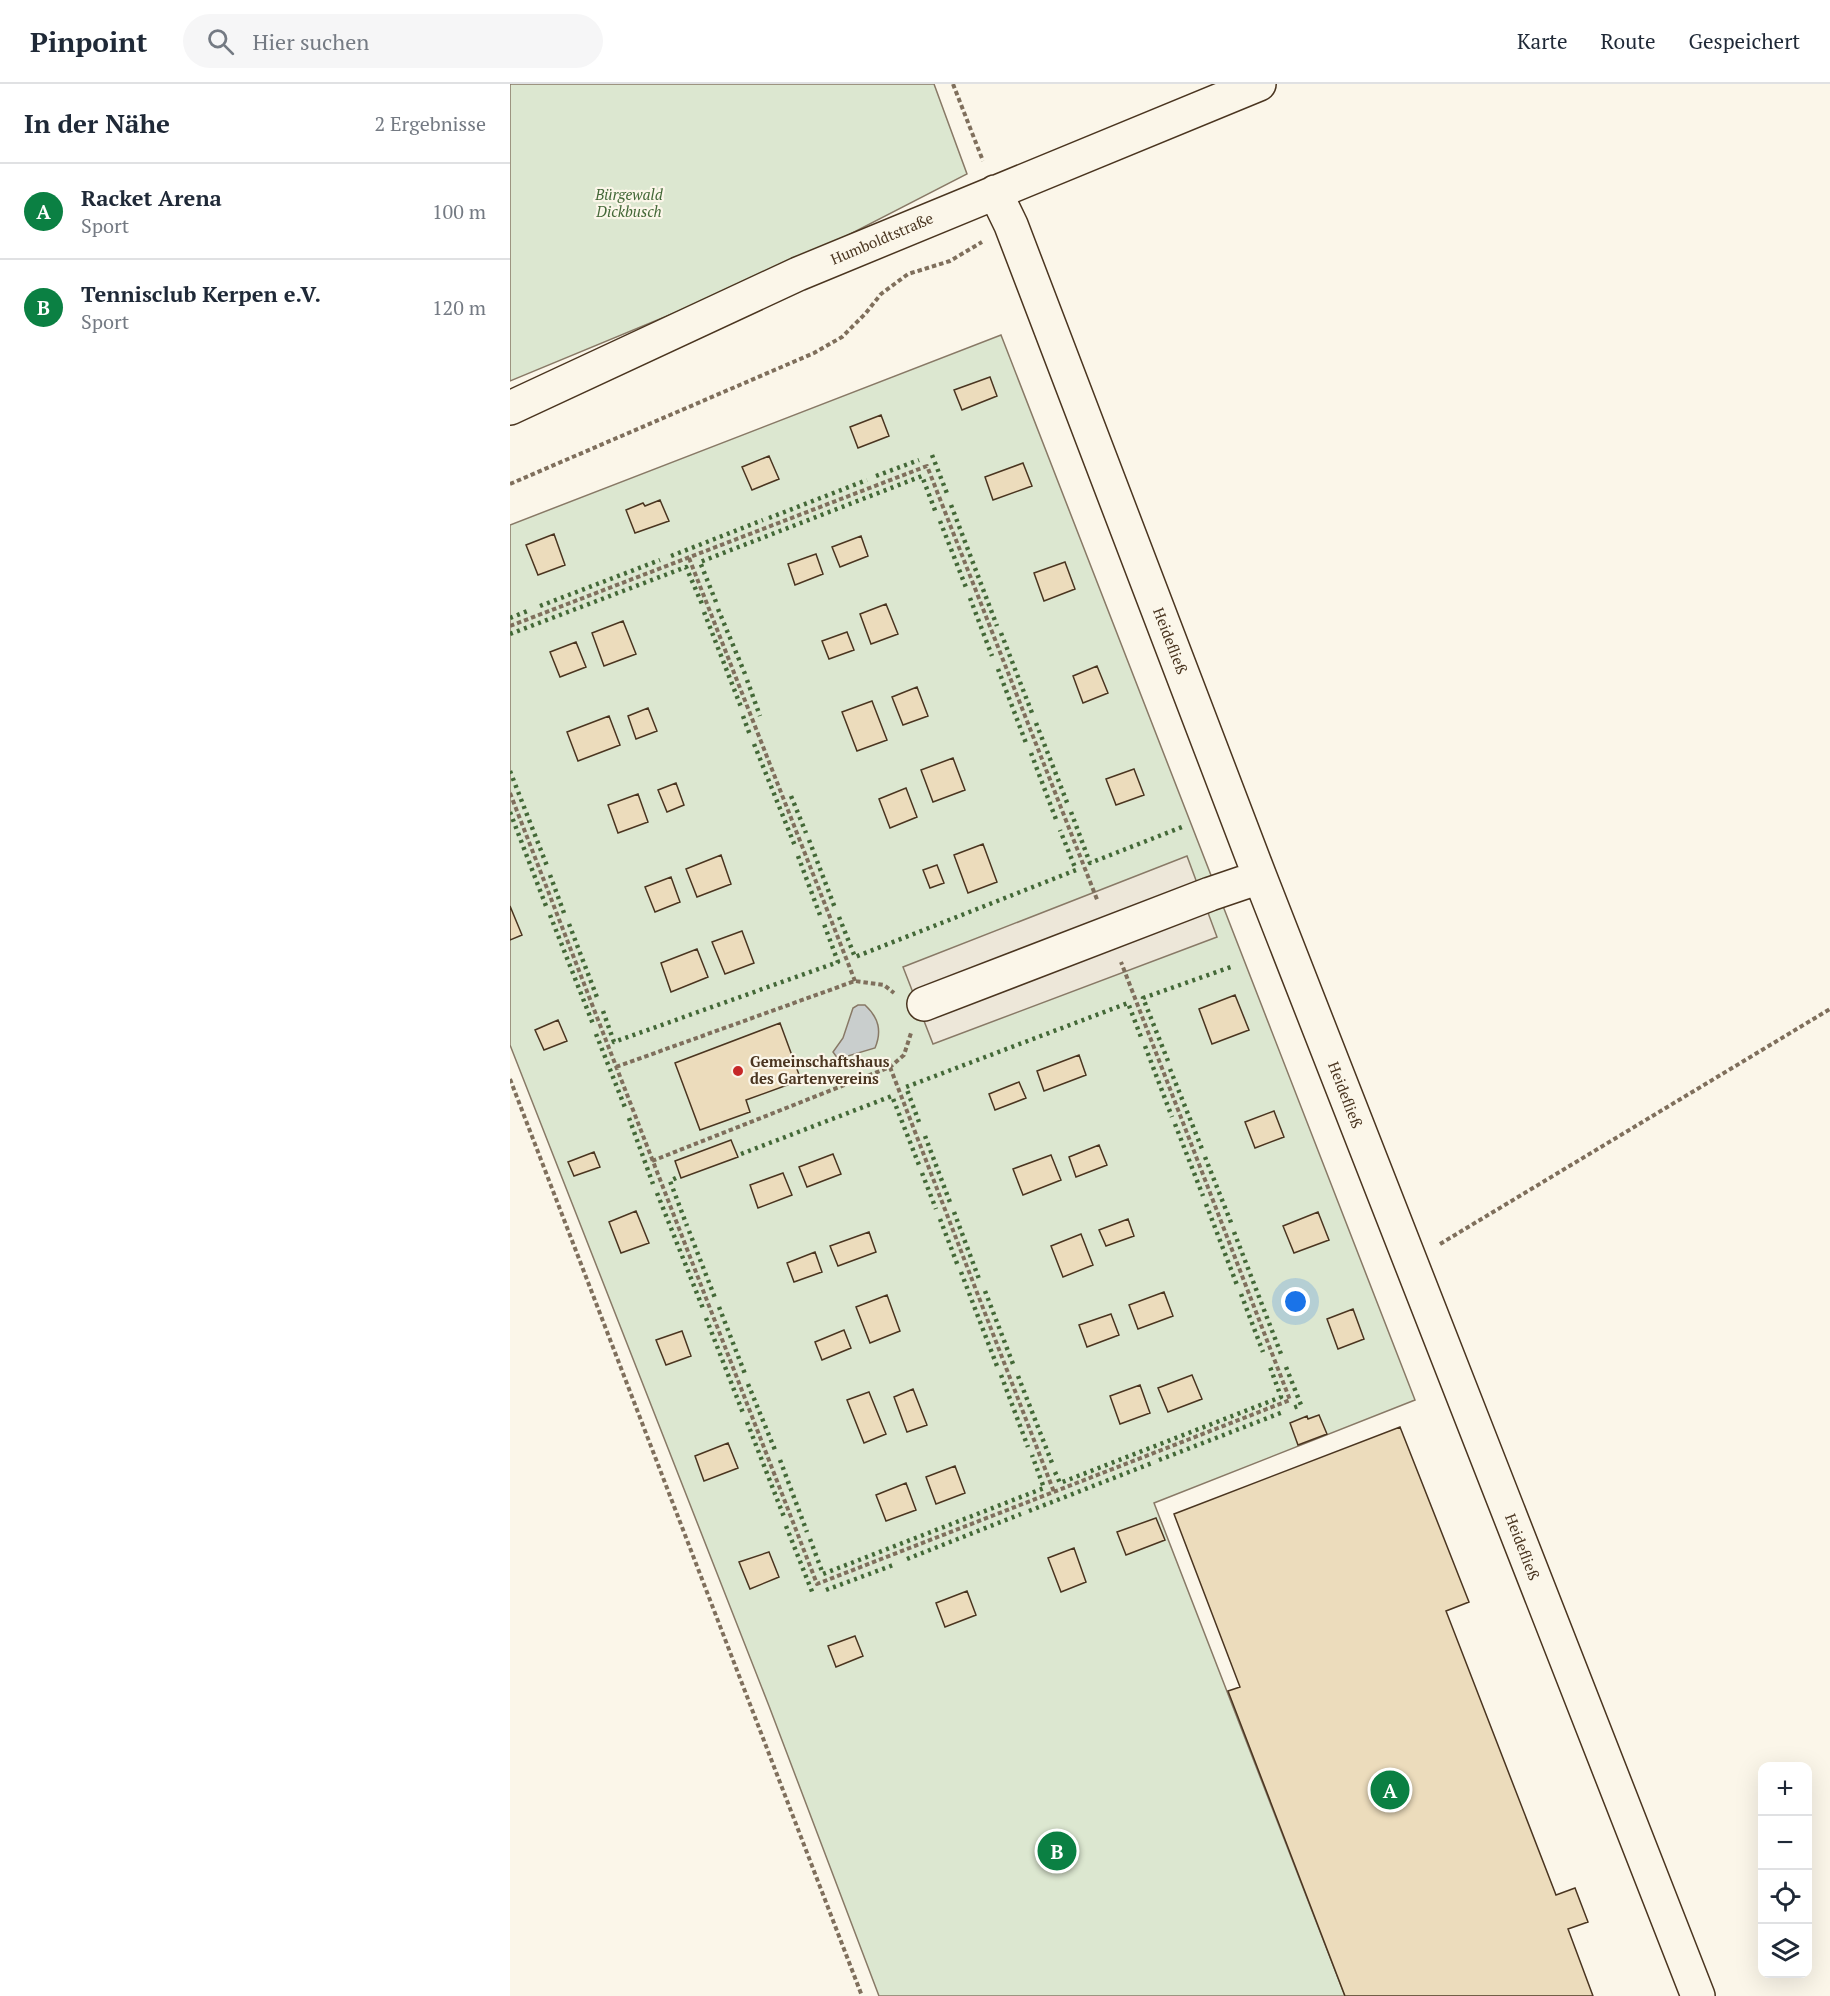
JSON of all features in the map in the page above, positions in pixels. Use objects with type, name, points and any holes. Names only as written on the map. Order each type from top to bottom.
[{"type":"street","name":"Humboldtstraße","points":[[510,408],[798,274],[1259,84]]},
{"type":"street","name":"Heidefließ","points":[[995,192],[1011,225],[1260,877],[1698,1996]]},
{"type":"street","points":[[911,1009],[1260,877]]},
{"type":"path","points":[[953,84],[995,192]]},
{"type":"path","points":[[510,484],[814,352],[842,337],[865,315],[881,294],[908,274],[950,261],[1011,225]]},
{"type":"path","points":[[510,626],[927,466],[1290,1400],[817,1584],[510,793]]},
{"type":"path","points":[[690,558],[855,981]]},
{"type":"path","points":[[616,1067],[855,981],[884,985],[911,1009],[911,1036],[904,1055],[890,1067],[652,1161]]},
{"type":"path","points":[[1408,1255],[1446,1242],[1830,1009]]},
{"type":"path","points":[[890,1067],[1054,1492]]},
{"type":"path","points":[[510,1079],[862,1996]]},
{"type":"green space","name":"Bürgewald Dickbusch","points":[[510,84],[934,84],[967,174],[788,266],[510,381]]},
{"type":"green space","points":[[1001,335],[1415,1400],[1154,1503],[1345,1996],[879,1996],[769,1706],[510,1045],[510,525]]},
{"type":"shaded area","points":[[1187,856],[1217,937],[933,1044],[903,967]]},
{"type":"shaded area","points":[[865,1005],[878,1025],[875,1048],[838,1059],[833,1052],[843,1038],[853,1008]]},
{"type":"building","points":[[990,377],[997,396],[962,410],[954,390]]},
{"type":"building","points":[[881,415],[889,436],[858,448],[850,427]]},
{"type":"building","points":[[769,456],[779,479],[752,490],[742,467]]},
{"type":"building","points":[[1023,463],[1032,486],[993,500],[985,477]]},
{"type":"building","points":[[660,500],[669,521],[635,533],[626,510],[643,503],[645,506]]},
{"type":"building","points":[[554,534],[565,565],[538,575],[526,545]]},
{"type":"building","points":[[861,536],[868,556],[840,567],[832,547]]},
{"type":"building","points":[[816,554],[823,574],[795,585],[788,564]]},
{"type":"building","points":[[1065,562],[1075,589],[1044,601],[1034,573]]},
{"type":"building","points":[[886,604],[898,634],[871,644],[860,614]]},
{"type":"building","points":[[623,621],[636,654],[604,666],[592,633]]},
{"type":"building","points":[[847,632],[854,650],[829,659],[822,641]]},
{"type":"building","points":[[576,642],[586,667],[560,677],[550,652]]},
{"type":"building","points":[[1097,666],[1108,693],[1083,703],[1073,676]]},
{"type":"building","points":[[917,687],[928,716],[903,725],[892,697]]},
{"type":"building","points":[[872,701],[887,740],[857,751],[842,712]]},
{"type":"building","points":[[648,708],[657,731],[636,739],[628,716]]},
{"type":"building","points":[[609,716],[620,745],[578,761],[567,732]]},
{"type":"building","points":[[953,758],[965,790],[933,802],[921,770]]},
{"type":"building","points":[[1134,769],[1144,795],[1116,805],[1106,779]]},
{"type":"building","points":[[676,783],[684,805],[667,812],[658,790]]},
{"type":"building","points":[[906,788],[917,817],[890,828],[879,799]]},
{"type":"building","points":[[638,794],[648,822],[618,833],[608,805]]},
{"type":"building","points":[[983,844],[997,882],[968,893],[954,855]]},
{"type":"building","points":[[721,855],[731,884],[697,897],[686,869]]},
{"type":"building","points":[[937,865],[944,883],[930,888],[923,870]]},
{"type":"building","points":[[671,877],[680,902],[655,912],[645,887]]},
{"type":"building","points":[[510,906],[522,935],[510,940]]},
{"type":"building","points":[[742,931],[754,963],[725,974],[712,942]]},
{"type":"building","points":[[697,949],[708,977],[671,992],[661,963]]},
{"type":"building","points":[[1235,995],[1249,1030],[1212,1044],[1199,1009]]},
{"type":"building","points":[[558,1020],[567,1041],[544,1050],[535,1030]]},
{"type":"building","name":"Gemeinschaftshaus des Gartenvereins","points":[[780,1023],[801,1080],[746,1100],[750,1112],[700,1130],[675,1063]]},
{"type":"building","points":[[1079,1055],[1086,1075],[1044,1091],[1037,1071]]},
{"type":"building","points":[[1019,1082],[1026,1098],[995,1110],[989,1094]]},
{"type":"building","points":[[1274,1111],[1284,1137],[1255,1148],[1245,1122]]},
{"type":"building","points":[[731,1140],[738,1157],[681,1178],[675,1161]]},
{"type":"building","points":[[1099,1145],[1107,1165],[1076,1177],[1069,1157]]},
{"type":"building","points":[[594,1152],[600,1167],[574,1176],[568,1162]]},
{"type":"building","points":[[833,1154],[841,1174],[807,1187],[799,1167]]},
{"type":"building","points":[[1051,1155],[1061,1180],[1023,1195],[1013,1169]]},
{"type":"building","points":[[783,1173],[792,1195],[758,1208],[750,1185]]},
{"type":"building","points":[[636,1211],[649,1243],[621,1253],[609,1222]]},
{"type":"building","points":[[1318,1212],[1329,1240],[1294,1253],[1283,1226]]},
{"type":"building","points":[[1128,1219],[1134,1236],[1106,1246],[1099,1230]]},
{"type":"building","points":[[869,1232],[876,1252],[838,1266],[830,1246]]},
{"type":"building","points":[[1081,1234],[1093,1265],[1063,1277],[1051,1246]]},
{"type":"building","points":[[815,1252],[822,1272],[794,1282],[787,1263]]},
{"type":"building","points":[[1164,1292],[1173,1316],[1138,1329],[1129,1305]]},
{"type":"building","points":[[887,1295],[900,1331],[870,1343],[856,1307]]},
{"type":"building","points":[[1353,1309],[1364,1339],[1338,1349],[1327,1319]]},
{"type":"building","points":[[1111,1314],[1119,1335],[1087,1347],[1079,1325]]},
{"type":"building","points":[[844,1330],[851,1348],[822,1360],[815,1342]]},
{"type":"building","points":[[682,1331],[691,1356],[666,1365],[656,1340]]},
{"type":"building","points":[[1192,1375],[1202,1399],[1168,1412],[1158,1388]]},
{"type":"building","points":[[1140,1385],[1150,1413],[1120,1424],[1110,1396]]},
{"type":"building","points":[[913,1389],[927,1425],[907,1432],[894,1397]]},
{"type":"building","points":[[869,1392],[886,1434],[864,1443],[847,1400]]},
{"type":"building","points":[[1319,1415],[1327,1434],[1298,1445],[1290,1423],[1307,1416],[1308,1419]]},
{"type":"building","points":[[1400,1427],[1469,1602],[1446,1611],[1556,1895],[1575,1888],[1588,1922],[1568,1929],[1593,1996],[1345,1996],[1228,1691],[1240,1687],[1174,1514]]},
{"type":"building","points":[[728,1443],[738,1468],[704,1481],[695,1456]]},
{"type":"building","points":[[955,1466],[965,1493],[936,1504],[926,1477]]},
{"type":"building","points":[[906,1483],[916,1510],[886,1521],[876,1495]]},
{"type":"building","points":[[1156,1518],[1165,1540],[1126,1555],[1117,1532]]},
{"type":"building","points":[[1074,1548],[1086,1582],[1061,1592],[1048,1558]]},
{"type":"building","points":[[769,1552],[779,1577],[750,1589],[739,1562]]},
{"type":"building","points":[[967,1591],[976,1615],[945,1627],[936,1603]]},
{"type":"building","points":[[855,1636],[863,1656],[836,1667],[828,1646]]},
{"type":"hedge","points":[[932,455],[948,496]]},
{"type":"hedge","points":[[876,476],[919,460]]},
{"type":"hedge","points":[[716,602],[700,562],[922,476],[936,513]]},
{"type":"hedge","points":[[769,518],[867,480]]},
{"type":"hedge","points":[[951,505],[997,626]]},
{"type":"hedge","points":[[671,556],[763,520]]},
{"type":"hedge","points":[[940,521],[967,590]]},
{"type":"hedge","points":[[540,606],[660,560]]},
{"type":"hedge","points":[[510,634],[686,567],[702,604]]},
{"type":"hedge","points":[[970,598],[992,656]]},
{"type":"hedge","points":[[718,609],[745,674]]},
{"type":"hedge","points":[[510,618],[530,610]]},
{"type":"hedge","points":[[704,612],[741,707]]},
{"type":"hedge","points":[[1001,633],[1032,713]]},
{"type":"hedge","points":[[998,669],[1026,743]]},
{"type":"hedge","points":[[747,680],[760,716]]},
{"type":"hedge","points":[[743,716],[750,735]]},
{"type":"hedge","points":[[1036,723],[1068,805]]},
{"type":"hedge","points":[[754,744],[795,846]]},
{"type":"hedge","points":[[1031,753],[1057,822]]},
{"type":"hedge","points":[[510,771],[547,866]]},
{"type":"hedge","points":[[791,796],[806,833]]},
{"type":"hedge","points":[[510,812],[546,906]]},
{"type":"hedge","points":[[1071,812],[1090,863],[1182,827]]},
{"type":"hedge","points":[[839,917],[855,957],[1076,870],[1060,830]]},
{"type":"hedge","points":[[809,840],[835,908]]},
{"type":"hedge","points":[[798,856],[820,915]]},
{"type":"hedge","points":[[550,875],[564,913]]},
{"type":"hedge","points":[[550,915],[593,1024]]},
{"type":"hedge","points":[[569,924],[598,1000]]},
{"type":"hedge","points":[[603,1011],[614,1042],[838,962],[824,924]]},
{"type":"hedge","points":[[1168,1061],[1143,998],[1231,967]]},
{"type":"hedge","points":[[919,1122],[906,1087],[1128,1003],[1141,1037]]},
{"type":"hedge","points":[[596,1034],[626,1110]]},
{"type":"hedge","points":[[1145,1046],[1172,1117]]},
{"type":"hedge","points":[[1170,1069],[1202,1149]]},
{"type":"hedge","points":[[741,1154],[892,1096],[919,1165]]},
{"type":"hedge","points":[[629,1118],[653,1184]]},
{"type":"hedge","points":[[1175,1124],[1203,1196]]},
{"type":"hedge","points":[[925,1136],[951,1205]]},
{"type":"hedge","points":[[1205,1157],[1232,1225]]},
{"type":"hedge","points":[[922,1173],[936,1209]]},
{"type":"hedge","points":[[676,1178],[670,1181],[687,1226]]},
{"type":"hedge","points":[[657,1193],[704,1311]]},
{"type":"hedge","points":[[1206,1204],[1237,1285]]},
{"type":"hedge","points":[[954,1212],[979,1279]]},
{"type":"hedge","points":[[940,1219],[958,1266]]},
{"type":"hedge","points":[[689,1231],[715,1298]]},
{"type":"hedge","points":[[1234,1232],[1281,1354]]},
{"type":"hedge","points":[[961,1272],[997,1366]]},
{"type":"hedge","points":[[985,1291],[1013,1364]]},
{"type":"hedge","points":[[1241,1294],[1263,1352]]},
{"type":"hedge","points":[[719,1307],[745,1374]]},
{"type":"hedge","points":[[706,1318],[743,1413]]},
{"type":"hedge","points":[[1055,1472],[1060,1483],[1281,1397],[1269,1364]]},
{"type":"hedge","points":[[1286,1367],[1301,1405],[1293,1408]]},
{"type":"hedge","points":[[1001,1375],[1028,1447]]},
{"type":"hedge","points":[[1018,1376],[1052,1463]]},
{"type":"hedge","points":[[748,1384],[775,1450]]},
{"type":"hedge","points":[[1159,1460],[1283,1412]]},
{"type":"hedge","points":[[747,1422],[784,1517]]},
{"type":"hedge","points":[[810,1539],[823,1574],[1044,1488],[1032,1455]]},
{"type":"hedge","points":[[780,1460],[807,1532]]},
{"type":"hedge","points":[[1029,1511],[1152,1463]]},
{"type":"hedge","points":[[907,1559],[1021,1514]]},
{"type":"hedge","points":[[786,1526],[813,1594]]},
{"type":"hedge","points":[[826,1590],[896,1564]]},
{"type":"place","name":"Gemeinschaftshaus des Gartenvereins","points":[[738,1071]]},
{"type":"place","name":"Racket Arena","points":[[1390,1790]]},
{"type":"place","name":"Tennisclub Kerpen e.V.","points":[[1057,1851]]}]
